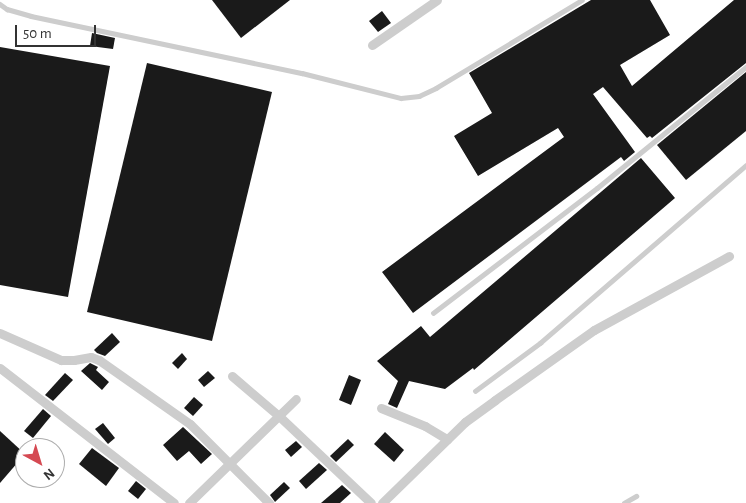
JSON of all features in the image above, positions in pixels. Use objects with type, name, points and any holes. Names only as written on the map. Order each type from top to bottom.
[{"type":"street","points":[[372,44],[437,0]]},
{"type":"street","points":[[382,503],[447,439],[480,411],[594,330],[729,256]]},
{"type":"street","points":[[0,333],[61,360],[91,357],[99,360],[190,424],[269,503]]},
{"type":"street","points":[[0,368],[174,503]]},
{"type":"street","points":[[232,376],[280,417],[371,503]]},
{"type":"street","points":[[189,503],[229,462],[280,417],[296,399]]},
{"type":"street","points":[[381,408],[425,426],[447,439]]},
{"type":"lane","points":[[0,4],[7,9],[31,16],[302,73],[401,98],[419,96],[436,88],[582,0]]},
{"type":"lane","points":[[433,313],[597,188],[746,67]]},
{"type":"lane","points":[[475,391],[540,343],[746,166]]},
{"type":"lane","points":[[624,503],[636,496]]},
{"type":"building","points":[[212,0],[290,0],[241,38]]},
{"type":"building","points":[[591,0],[650,0],[670,35],[620,65],[632,86],[734,0],[746,0],[746,63],[652,138],[650,136],[647,138],[603,87],[593,94],[635,152],[624,161],[621,157],[413,313],[382,272],[564,137],[558,128],[478,176],[454,136],[492,113],[469,73]]},
{"type":"building","points":[[382,11],[391,23],[378,32],[369,21]]},
{"type":"building","points":[[92,33],[115,38],[113,49],[90,46]]},
{"type":"building","points":[[0,47],[110,66],[68,297],[0,285]]},
{"type":"building","points":[[147,63],[272,92],[212,341],[87,312]]},
{"type":"building","points":[[746,72],[746,131],[686,180],[657,145]]},
{"type":"building","points":[[641,158],[675,198],[474,370],[473,368],[445,389],[409,381],[397,408],[388,404],[398,381],[377,361],[421,326],[430,337]]},
{"type":"building","points":[[112,333],[120,342],[105,356],[97,353],[94,350]]},
{"type":"building","points":[[182,353],[187,359],[178,369],[172,363]]},
{"type":"building","points":[[90,363],[98,367],[96,370],[109,382],[102,390],[81,371]]},
{"type":"building","points":[[208,371],[215,378],[204,387],[198,380]]},
{"type":"building","points":[[65,373],[73,380],[53,401],[45,395]]},
{"type":"building","points":[[349,375],[361,380],[351,405],[339,400]]},
{"type":"building","points":[[194,397],[203,405],[193,416],[184,408]]},
{"type":"building","points":[[43,409],[51,416],[33,438],[24,431]]},
{"type":"building","points":[[103,423],[115,438],[108,444],[95,429]]},
{"type":"building","points":[[183,427],[212,454],[201,464],[189,451],[177,461],[163,445]]},
{"type":"building","points":[[0,431],[15,445],[15,466],[0,483]]},
{"type":"building","points":[[385,432],[404,450],[394,462],[374,444]]},
{"type":"building","points":[[348,439],[354,445],[336,462],[330,456]]},
{"type":"building","points":[[296,441],[302,447],[291,457],[285,450]]},
{"type":"building","points":[[92,448],[119,468],[106,486],[79,464]]},
{"type":"building","points":[[319,463],[327,470],[306,489],[299,481]]},
{"type":"building","points":[[136,481],[146,489],[138,499],[128,491]]},
{"type":"building","points":[[284,482],[290,488],[275,502],[270,495]]},
{"type":"building","points":[[342,485],[351,493],[340,503],[321,503]]}]
